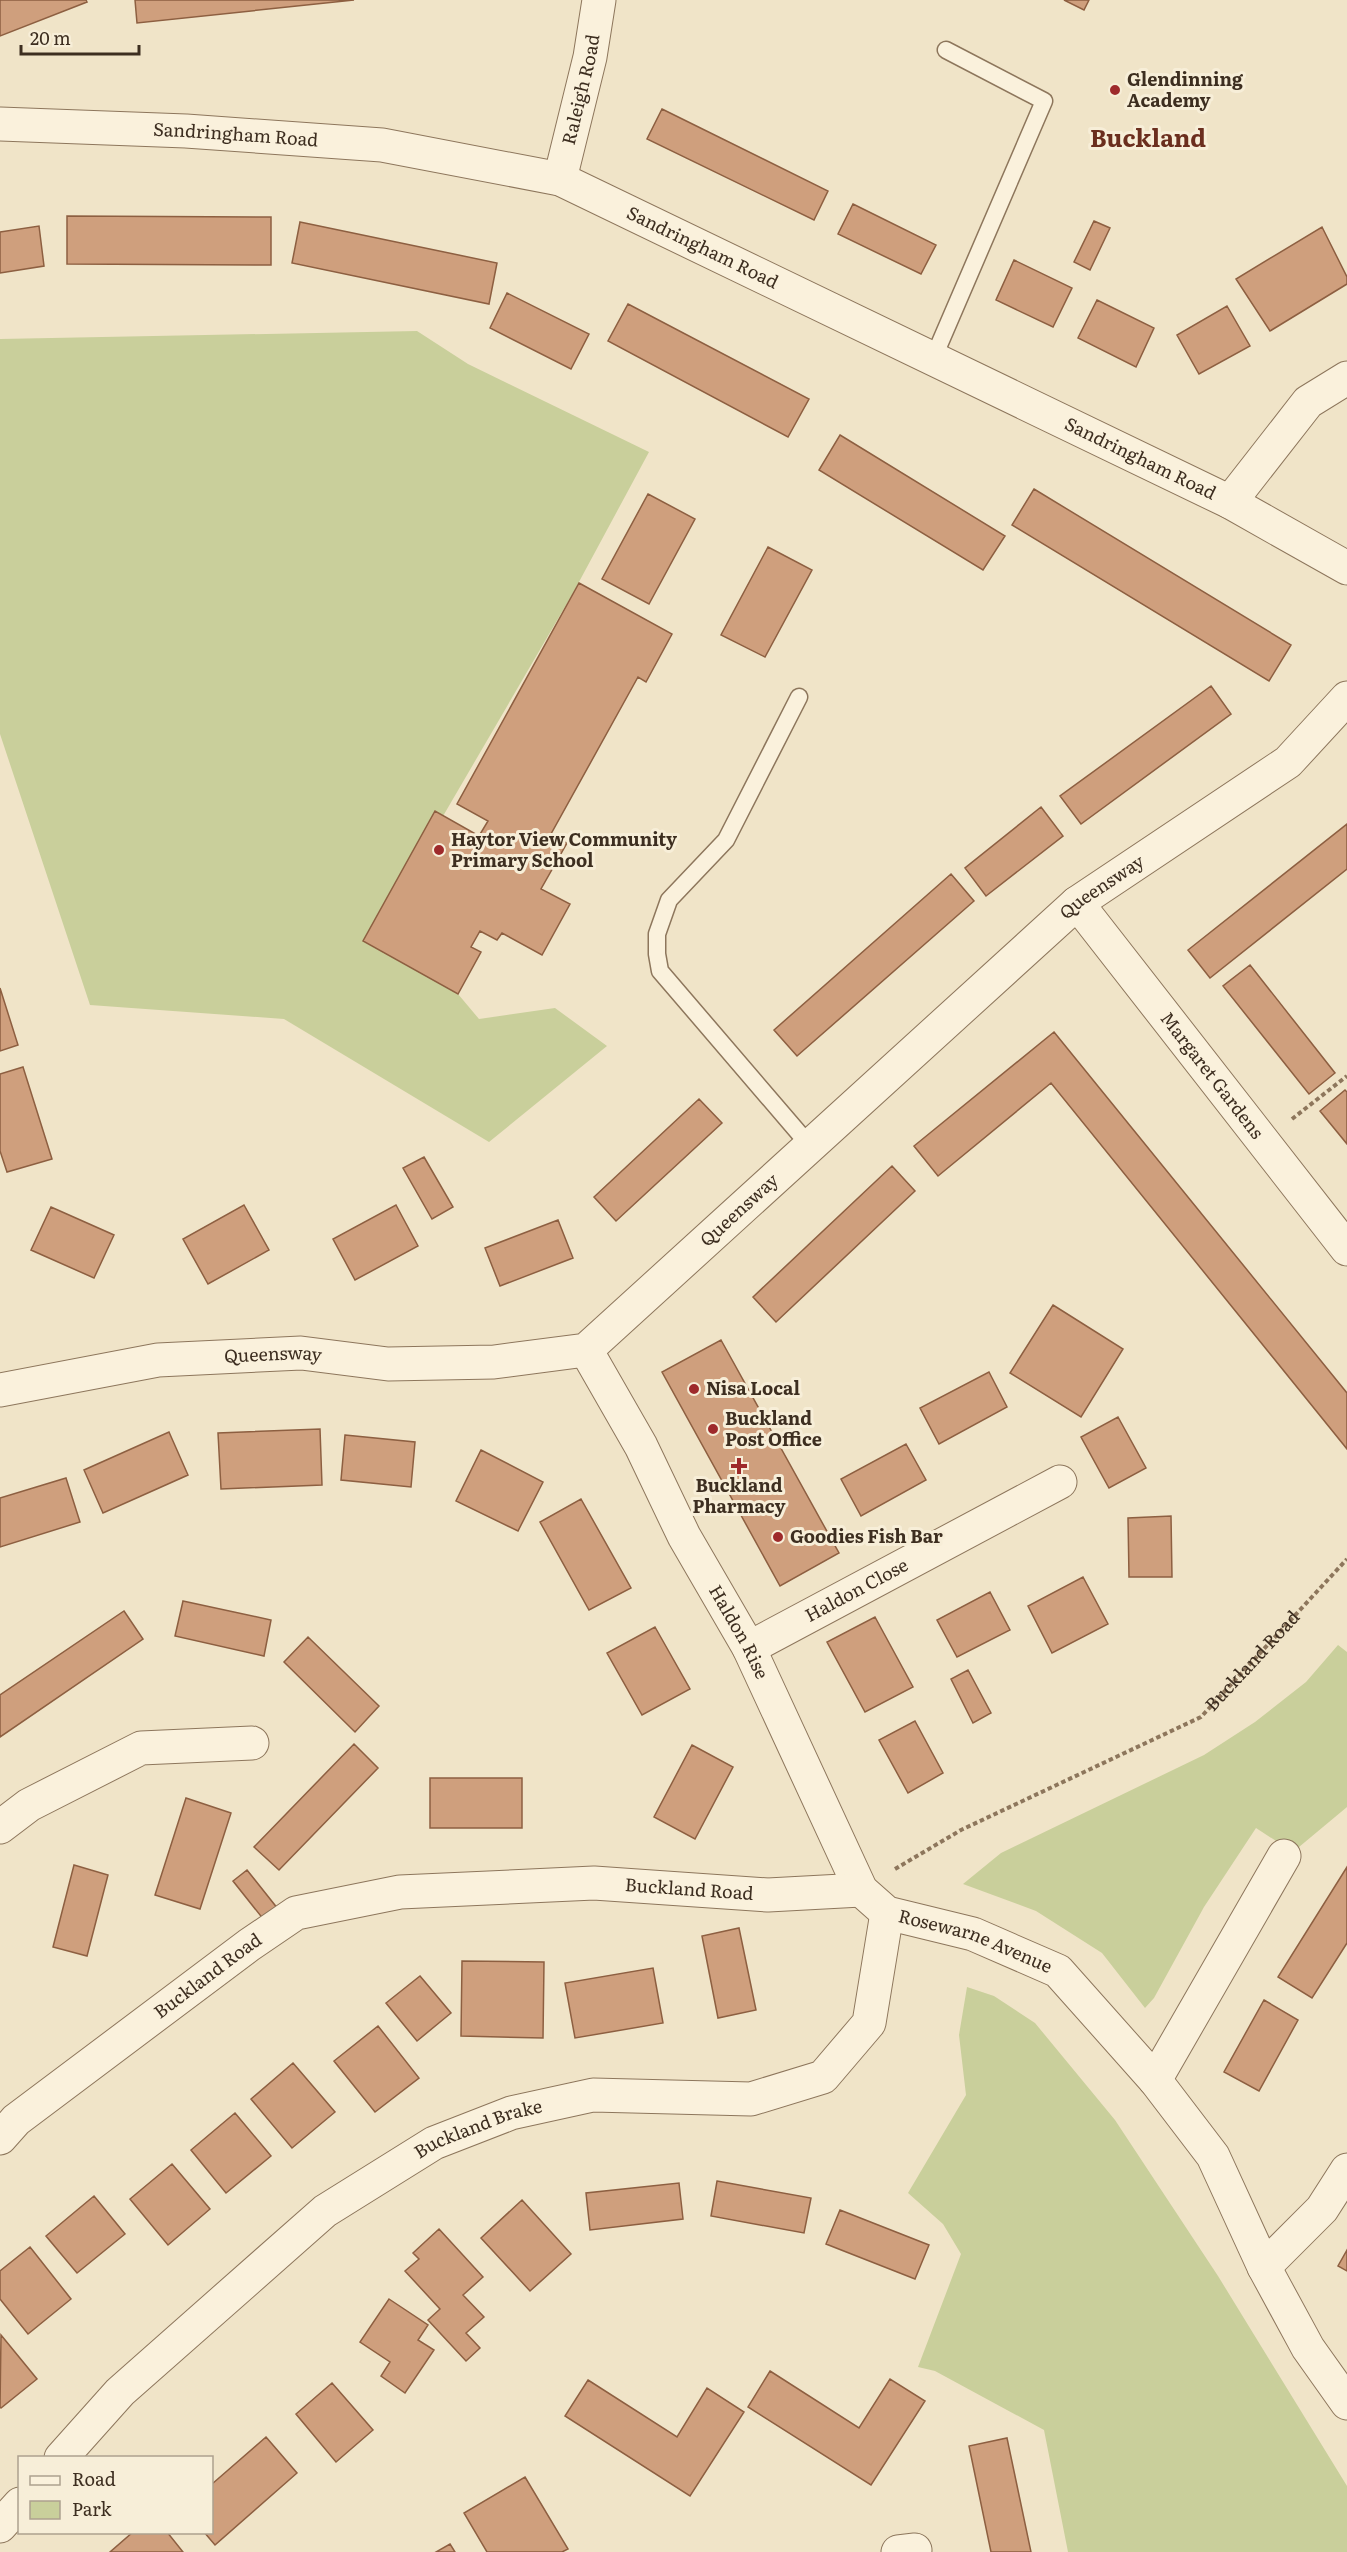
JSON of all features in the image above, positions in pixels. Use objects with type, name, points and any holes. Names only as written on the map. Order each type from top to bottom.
[{"type":"street","name":"Raleigh Road","points":[[560,179],[590,57],[599,0]]},
{"type":"street","name":"Sandringham Road","points":[[0,124],[186,131],[382,144],[560,179],[1230,502],[1347,568]]},
{"type":"street","points":[[1230,502],[1308,402],[1347,378]]},
{"type":"street","name":"Queensway","points":[[0,1390],[158,1360],[301,1353],[388,1364],[494,1362],[586,1350],[1077,903],[1288,762],[1347,698]]},
{"type":"street","name":"Margaret Gardens","points":[[1077,903],[1347,1249]]},
{"type":"street","name":"Haldon Rise","points":[[586,1350],[641,1446],[684,1536],[749,1648],[861,1890],[887,1913]]},
{"type":"street","name":"Haldon Close","points":[[749,1648],[1060,1482]]},
{"type":"street","points":[[0,1827],[29,1805],[141,1748],[252,1743]]},
{"type":"street","points":[[1155,2080],[1284,1856]]},
{"type":"street","name":"Buckland Road","points":[[0,2138],[16,2120],[249,1945],[296,1913],[400,1892],[594,1883],[768,1895],[861,1890]]},
{"type":"street","name":"Rosewarne Avenue","points":[[887,1913],[973,1934],[1058,1971],[1155,2080],[1213,2156],[1264,2267],[1308,2348],[1347,2403]]},
{"type":"street","name":"Buckland Brake","points":[[62,2456],[120,2391],[325,2211],[434,2143],[511,2113],[593,2095],[751,2099],[823,2077],[869,2023],[887,1913]]},
{"type":"street","points":[[1264,2267],[1322,2209],[1347,2170]]},
{"type":"street","points":[[0,2526],[18,2506]]},
{"type":"lane","points":[[933,359],[1044,101],[946,50]]},
{"type":"lane","points":[[798,697],[726,840],[669,900],[657,934],[657,954],[660,971],[810,1146]]},
{"type":"path","points":[[1264,1142],[1347,1076]]},
{"type":"path","name":"Buckland Road","points":[[861,1890],[961,1830],[1201,1717],[1347,1559]]},
{"type":"green space","name":"Haytor View Community Primary School","points":[[417,331],[468,364],[649,452],[573,593],[439,823],[458,994],[479,1019],[555,1008],[607,1046],[489,1142],[284,1019],[90,1005],[0,734],[0,339]]},
{"type":"green space","points":[[1338,1645],[1347,1652],[1347,1807],[1293,1852],[1256,1828],[1204,1907],[1154,1998],[1145,2008],[1102,1953],[1036,1911],[963,1884],[1001,1853],[1204,1755],[1255,1722],[1306,1682]]},
{"type":"green space","points":[[967,1987],[994,1996],[1035,2023],[1115,2120],[1218,2276],[1347,2486],[1347,2552],[1068,2552],[1044,2430],[935,2371],[918,2367],[961,2254],[943,2224],[908,2193],[966,2095],[959,2035]]},
{"type":"building","points":[[0,0],[86,0],[87,2],[0,36]]},
{"type":"building","points":[[135,0],[354,0],[137,23]]},
{"type":"building","points":[[1064,0],[1089,0],[1084,10]]},
{"type":"building","points":[[662,109],[828,191],[814,220],[647,139]]},
{"type":"building","points":[[853,204],[936,245],[921,274],[838,234]]},
{"type":"building","points":[[67,216],[271,217],[271,265],[67,264]]},
{"type":"building","points":[[1094,221],[1110,228],[1090,270],[1074,262]]},
{"type":"building","points":[[300,222],[497,263],[489,304],[292,263]]},
{"type":"building","points":[[39,226],[44,266],[0,273],[0,232]]},
{"type":"building","points":[[1322,227],[1347,277],[1347,284],[1270,331],[1236,279]]},
{"type":"building","points":[[1014,260],[1072,288],[1053,327],[996,300]]},
{"type":"building","points":[[507,293],[589,334],[571,369],[490,328]]},
{"type":"building","points":[[1097,300],[1154,328],[1136,367],[1078,338]]},
{"type":"building","points":[[628,304],[809,399],[788,437],[608,341]]},
{"type":"building","points":[[1227,306],[1250,346],[1199,374],[1177,335]]},
{"type":"building","points":[[840,435],[1005,536],[983,570],[819,470]]},
{"type":"building","points":[[1034,489],[1291,645],[1269,681],[1012,525]]},
{"type":"building","points":[[648,494],[695,519],[649,604],[602,579]]},
{"type":"building","points":[[768,547],[812,570],[765,657],[721,635]]},
{"type":"building","points":[[579,583],[672,634],[646,682],[638,677],[551,834],[567,843],[541,889],[570,904],[542,955],[502,933],[497,940],[480,931],[471,947],[481,952],[458,994],[363,941],[435,811],[479,836],[488,821],[457,804]]},
{"type":"building","points":[[1211,686],[1231,714],[1081,824],[1060,796]]},
{"type":"building","points":[[1041,807],[1063,836],[986,896],[965,868]]},
{"type":"building","points":[[1347,824],[1347,869],[1210,978],[1188,950]]},
{"type":"building","points":[[951,874],[974,901],[797,1056],[774,1030]]},
{"type":"building","points":[[1250,965],[1335,1073],[1309,1094],[1223,986]]},
{"type":"building","points":[[0,988],[18,1045],[0,1051]]},
{"type":"building","points":[[1054,1032],[1347,1393],[1347,1449],[1051,1083],[938,1176],[914,1146]]},
{"type":"building","points":[[23,1067],[52,1159],[7,1172],[0,1151],[0,1074]]},
{"type":"building","points":[[1345,1090],[1347,1092],[1347,1144],[1320,1111]]},
{"type":"building","points":[[699,1099],[722,1123],[616,1221],[594,1197]]},
{"type":"building","points":[[424,1157],[453,1207],[432,1219],[403,1168]]},
{"type":"building","points":[[892,1166],[915,1191],[776,1322],[753,1297]]},
{"type":"building","points":[[244,1205],[269,1250],[208,1284],[183,1239]]},
{"type":"building","points":[[396,1205],[418,1246],[355,1280],[333,1239]]},
{"type":"building","points":[[51,1207],[114,1235],[94,1278],[31,1250]]},
{"type":"building","points":[[558,1220],[573,1258],[500,1286],[485,1248]]},
{"type":"building","points":[[1053,1305],[1123,1349],[1081,1417],[1010,1373]]},
{"type":"building","points":[[721,1340],[839,1553],[780,1586],[662,1372]]},
{"type":"building","points":[[989,1372],[1007,1407],[939,1444],[920,1408]]},
{"type":"building","points":[[1118,1417],[1146,1468],[1109,1488],[1081,1437]]},
{"type":"building","points":[[320,1429],[322,1485],[221,1489],[218,1433]]},
{"type":"building","points":[[169,1432],[188,1475],[103,1513],[84,1470]]},
{"type":"building","points":[[345,1435],[415,1442],[411,1487],[341,1480]]},
{"type":"building","points":[[906,1444],[926,1480],[861,1516],[841,1479]]},
{"type":"building","points":[[481,1450],[543,1482],[518,1531],[456,1501]]},
{"type":"building","points":[[66,1478],[80,1522],[0,1547],[0,1498]]},
{"type":"building","points":[[581,1499],[631,1588],[589,1610],[540,1522]]},
{"type":"building","points":[[1171,1516],[1172,1577],[1129,1577],[1128,1518]]},
{"type":"building","points":[[1083,1577],[1108,1624],[1052,1653],[1028,1606]]},
{"type":"building","points":[[990,1592],[1010,1630],[957,1657],[937,1620]]},
{"type":"building","points":[[183,1601],[271,1620],[264,1656],[175,1636]]},
{"type":"building","points":[[124,1611],[143,1639],[0,1737],[0,1695]]},
{"type":"building","points":[[875,1617],[913,1687],[865,1712],[827,1642]]},
{"type":"building","points":[[655,1627],[690,1689],[642,1715],[607,1653]]},
{"type":"building","points":[[308,1637],[379,1706],[355,1732],[284,1662]]},
{"type":"building","points":[[968,1670],[991,1713],[973,1723],[951,1679]]},
{"type":"building","points":[[915,1721],[943,1773],[908,1793],[879,1740]]},
{"type":"building","points":[[354,1744],[378,1768],[279,1870],[254,1847]]},
{"type":"building","points":[[692,1745],[733,1767],[695,1839],[654,1817]]},
{"type":"building","points":[[430,1778],[522,1778],[522,1828],[430,1828]]},
{"type":"building","points":[[186,1798],[231,1813],[200,1909],[155,1895]]},
{"type":"building","points":[[74,1865],[108,1875],[87,1956],[53,1947]]},
{"type":"building","points":[[1347,1867],[1347,1943],[1312,1998],[1278,1977]]},
{"type":"building","points":[[247,1870],[278,1909],[264,1920],[233,1881]]},
{"type":"building","points":[[739,1928],[756,2010],[718,2018],[702,1936]]},
{"type":"building","points":[[462,1961],[544,1962],[543,2038],[461,2036]]},
{"type":"building","points":[[653,1968],[663,2023],[575,2038],[565,1983]]},
{"type":"building","points":[[420,1976],[451,2013],[417,2041],[386,2003]]},
{"type":"building","points":[[1264,2000],[1298,2020],[1259,2091],[1224,2072]]},
{"type":"building","points":[[378,2026],[419,2078],[375,2112],[334,2061]]},
{"type":"building","points":[[293,2063],[335,2112],[292,2148],[251,2099]]},
{"type":"building","points":[[235,2113],[271,2156],[226,2193],[191,2150]]},
{"type":"building","points":[[172,2164],[210,2209],[168,2245],[130,2199]]},
{"type":"building","points":[[717,2181],[811,2198],[804,2233],[711,2216]]},
{"type":"building","points":[[679,2183],[683,2219],[590,2230],[586,2193]]},
{"type":"building","points":[[94,2196],[125,2234],[77,2273],[46,2236]]},
{"type":"building","points":[[522,2200],[571,2254],[530,2291],[481,2238]]},
{"type":"building","points":[[840,2210],[929,2245],[915,2279],[826,2244]]},
{"type":"building","points":[[439,2229],[483,2277],[463,2295],[484,2317],[466,2333],[480,2348],[466,2361],[428,2320],[440,2309],[405,2271],[419,2259],[413,2253]]},
{"type":"building","points":[[30,2247],[71,2299],[28,2334],[0,2299],[0,2271]]},
{"type":"building","points":[[1347,2250],[1347,2271],[1338,2266]]},
{"type":"building","points":[[389,2299],[428,2325],[418,2340],[434,2350],[405,2393],[381,2376],[390,2362],[360,2342]]},
{"type":"building","points":[[1,2335],[37,2379],[1,2408],[0,2407]]},
{"type":"building","points":[[770,2371],[859,2428],[890,2379],[925,2401],[871,2485],[748,2407]]},
{"type":"building","points":[[588,2380],[677,2437],[707,2388],[744,2412],[690,2496],[565,2416]]},
{"type":"building","points":[[332,2383],[373,2430],[336,2462],[296,2414]]},
{"type":"building","points":[[266,2437],[297,2473],[215,2545],[206,2534],[213,2534],[213,2483]]},
{"type":"building","points":[[1007,2438],[1031,2552],[991,2552],[969,2446]]},
{"type":"building","points":[[525,2477],[568,2549],[562,2552],[487,2552],[464,2513]]},
{"type":"building","points":[[131,2534],[169,2534],[183,2552],[110,2552]]},
{"type":"building","points":[[450,2544],[455,2552],[436,2552]]},
{"type":"place","name":"Glendinning Academy","points":[[1115,90]]},
{"type":"place","name":"Haytor View Community Primary School","points":[[439,850]]},
{"type":"place","name":"Nisa Local","points":[[694,1389]]},
{"type":"place","name":"Buckland Post Office","points":[[713,1429]]},
{"type":"place","name":"Buckland Pharmacy","points":[[739,1466]]},
{"type":"place","name":"Goodies Fish Bar","points":[[778,1537]]},
{"type":"district","name":"Buckland","points":[[1148,139]]}]
